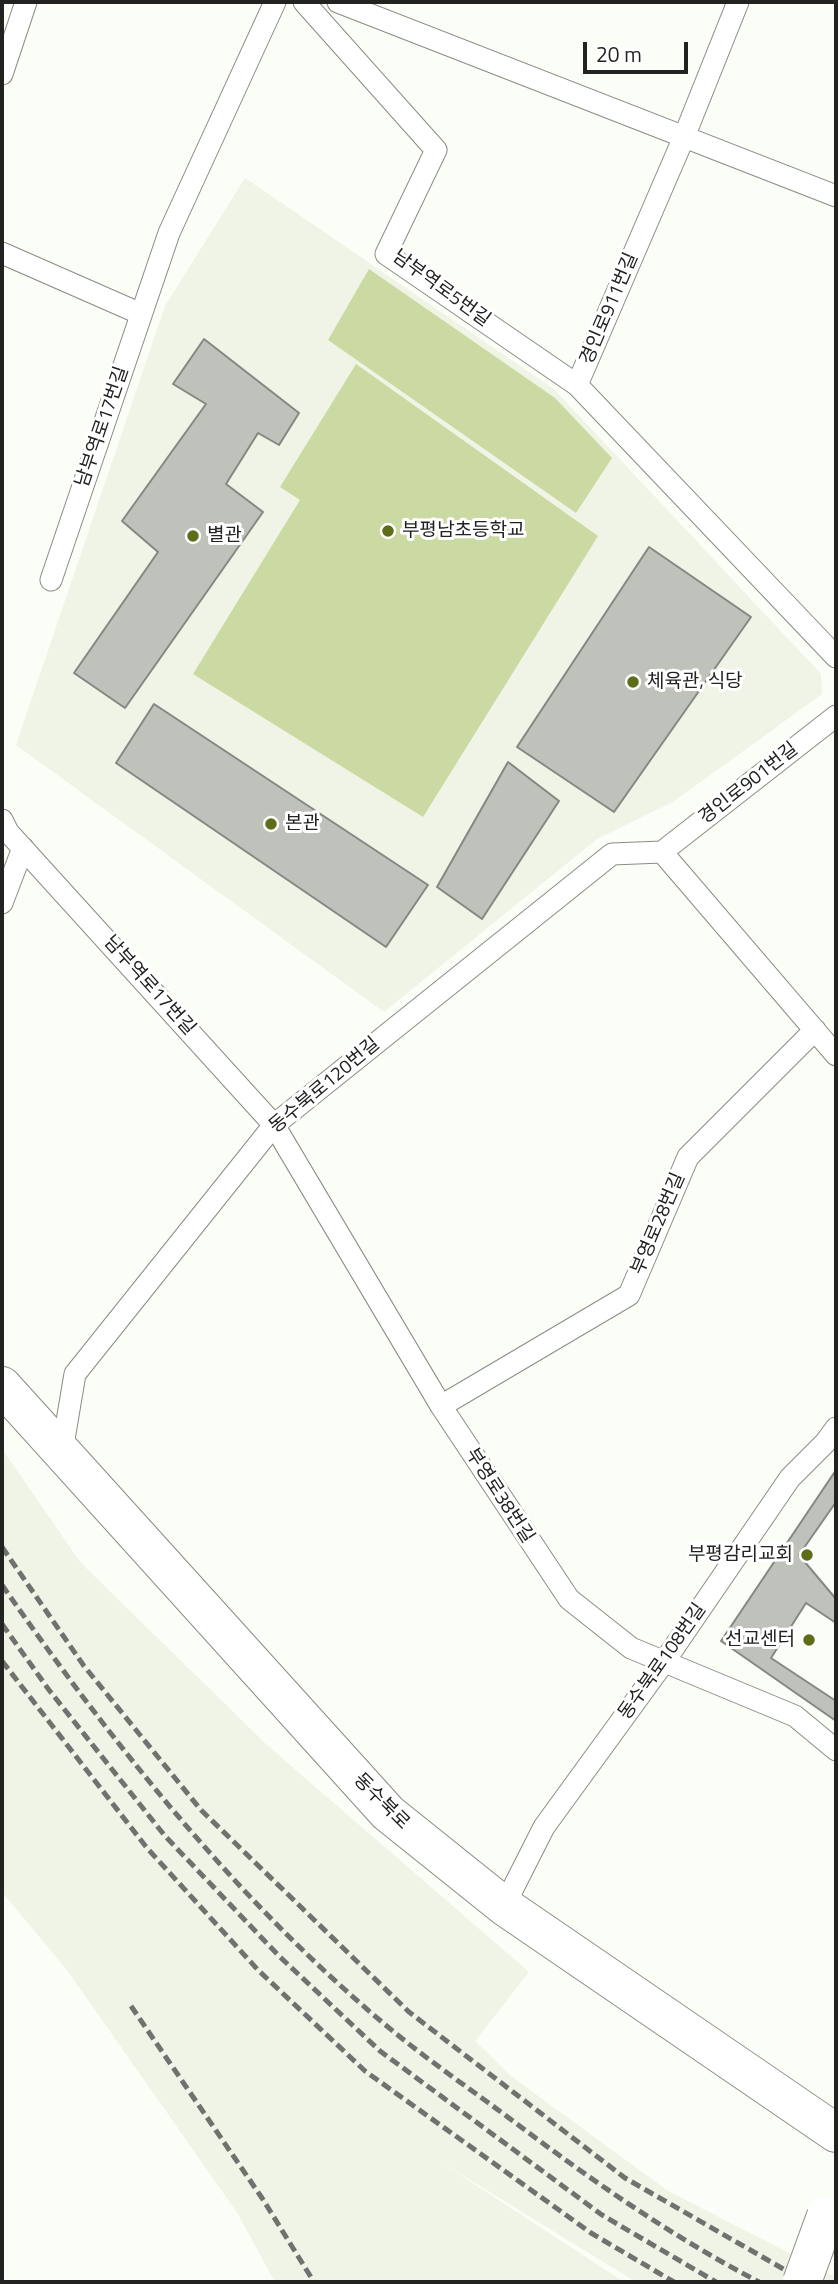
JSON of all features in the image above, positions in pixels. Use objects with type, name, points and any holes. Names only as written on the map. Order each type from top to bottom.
[{"type":"street","name":"동수북로","points":[[2,1387],[387,1814],[504,1906],[836,2133]]},
{"type":"street","points":[[802,2282],[831,2207]]},
{"type":"lane","points":[[3,66],[26,2]]},
{"type":"lane","points":[[2,253],[141,314],[169,233],[275,2]]},
{"type":"lane","name":"남부역로5번길","points":[[304,2],[436,150],[386,254],[577,385]]},
{"type":"lane","points":[[338,2],[836,196]]},
{"type":"lane","name":"경인로911번길","points":[[738,2],[684,137],[577,385],[836,657]]},
{"type":"lane","name":"남부역로17번길","points":[[51,580],[141,314]]},
{"type":"lane","name":"경인로901번길","points":[[662,852],[836,716]]},
{"type":"lane","name":"남부역로17번길","points":[[2,820],[23,848],[274,1125]]},
{"type":"lane","points":[[2,903],[23,848]]},
{"type":"lane","points":[[662,852],[836,1055]]},
{"type":"lane","name":"동수북로120번길","points":[[62,1451],[75,1374],[274,1125],[612,854],[662,852]]},
{"type":"lane","name":"부영로28번길","points":[[441,1406],[629,1295],[688,1157],[815,1030]]},
{"type":"lane","name":"부영로38번길","points":[[274,1125],[441,1406],[569,1599],[631,1648],[795,1716],[836,1750]]},
{"type":"lane","name":"동수북로108번길","points":[[504,1906],[544,1827],[664,1662],[790,1478],[836,1428]]},
{"type":"shaded area","name":"부평남초등학교","points":[[245,178],[554,389],[821,674],[822,694],[673,802],[597,839],[384,1012],[16,745],[165,306]]},
{"type":"shaded area","points":[[2,1449],[81,1563],[268,1746],[529,1972],[475,2041],[511,2076],[668,2191],[836,2277],[836,2282],[636,2282],[439,2161],[624,2282],[275,2282],[238,2214],[67,1970],[2,1892]]},
{"type":"green space","points":[[369,269],[555,398],[612,458],[576,513],[328,340]]},
{"type":"green space","points":[[356,364],[598,536],[423,817],[193,674],[300,500],[280,487]]},
{"type":"building","name":"별관","points":[[204,339],[299,413],[279,445],[258,433],[226,484],[263,512],[125,708],[74,673],[158,552],[122,521],[206,404],[173,384]]},
{"type":"building","name":"체육관, 식당","points":[[649,547],[751,617],[614,812],[517,747]]},
{"type":"building","name":"본관","points":[[154,704],[428,885],[386,947],[116,763]]},
{"type":"building","points":[[508,762],[559,801],[482,919],[437,887]]},
{"type":"building","name":"부평감리교회","points":[[836,1470],[836,1721],[721,1641]]},
{"type":"building","points":[[836,1502],[836,1599],[799,1555]]},
{"type":"building","name":"선교센터","points":[[806,1603],[836,1623],[836,1701],[771,1658]]},
{"type":"railway","points":[[2,1547],[84,1666],[201,1810],[409,2012],[625,2178],[806,2282]]},
{"type":"railway","points":[[2,1585],[89,1705],[183,1822],[284,1932],[338,1983],[409,2044],[575,2167],[665,2228],[759,2282]]},
{"type":"railway","points":[[2,1624],[49,1690],[165,1836],[279,1956],[380,2051],[602,2215],[716,2282]]},
{"type":"railway","points":[[2,1661],[147,1848],[258,1970],[365,2071],[591,2233],[674,2282]]},
{"type":"railway","points":[[131,2006],[262,2198],[314,2282]]},
{"type":"place","name":"부평남초등학교","points":[[388,531]]},
{"type":"place","name":"별관","points":[[193,536]]},
{"type":"place","name":"체육관, 식당","points":[[633,682]]},
{"type":"place","name":"본관","points":[[271,824]]},
{"type":"place","name":"부평감리교회","points":[[807,1555]]},
{"type":"place","name":"선교센터","points":[[809,1640]]}]
